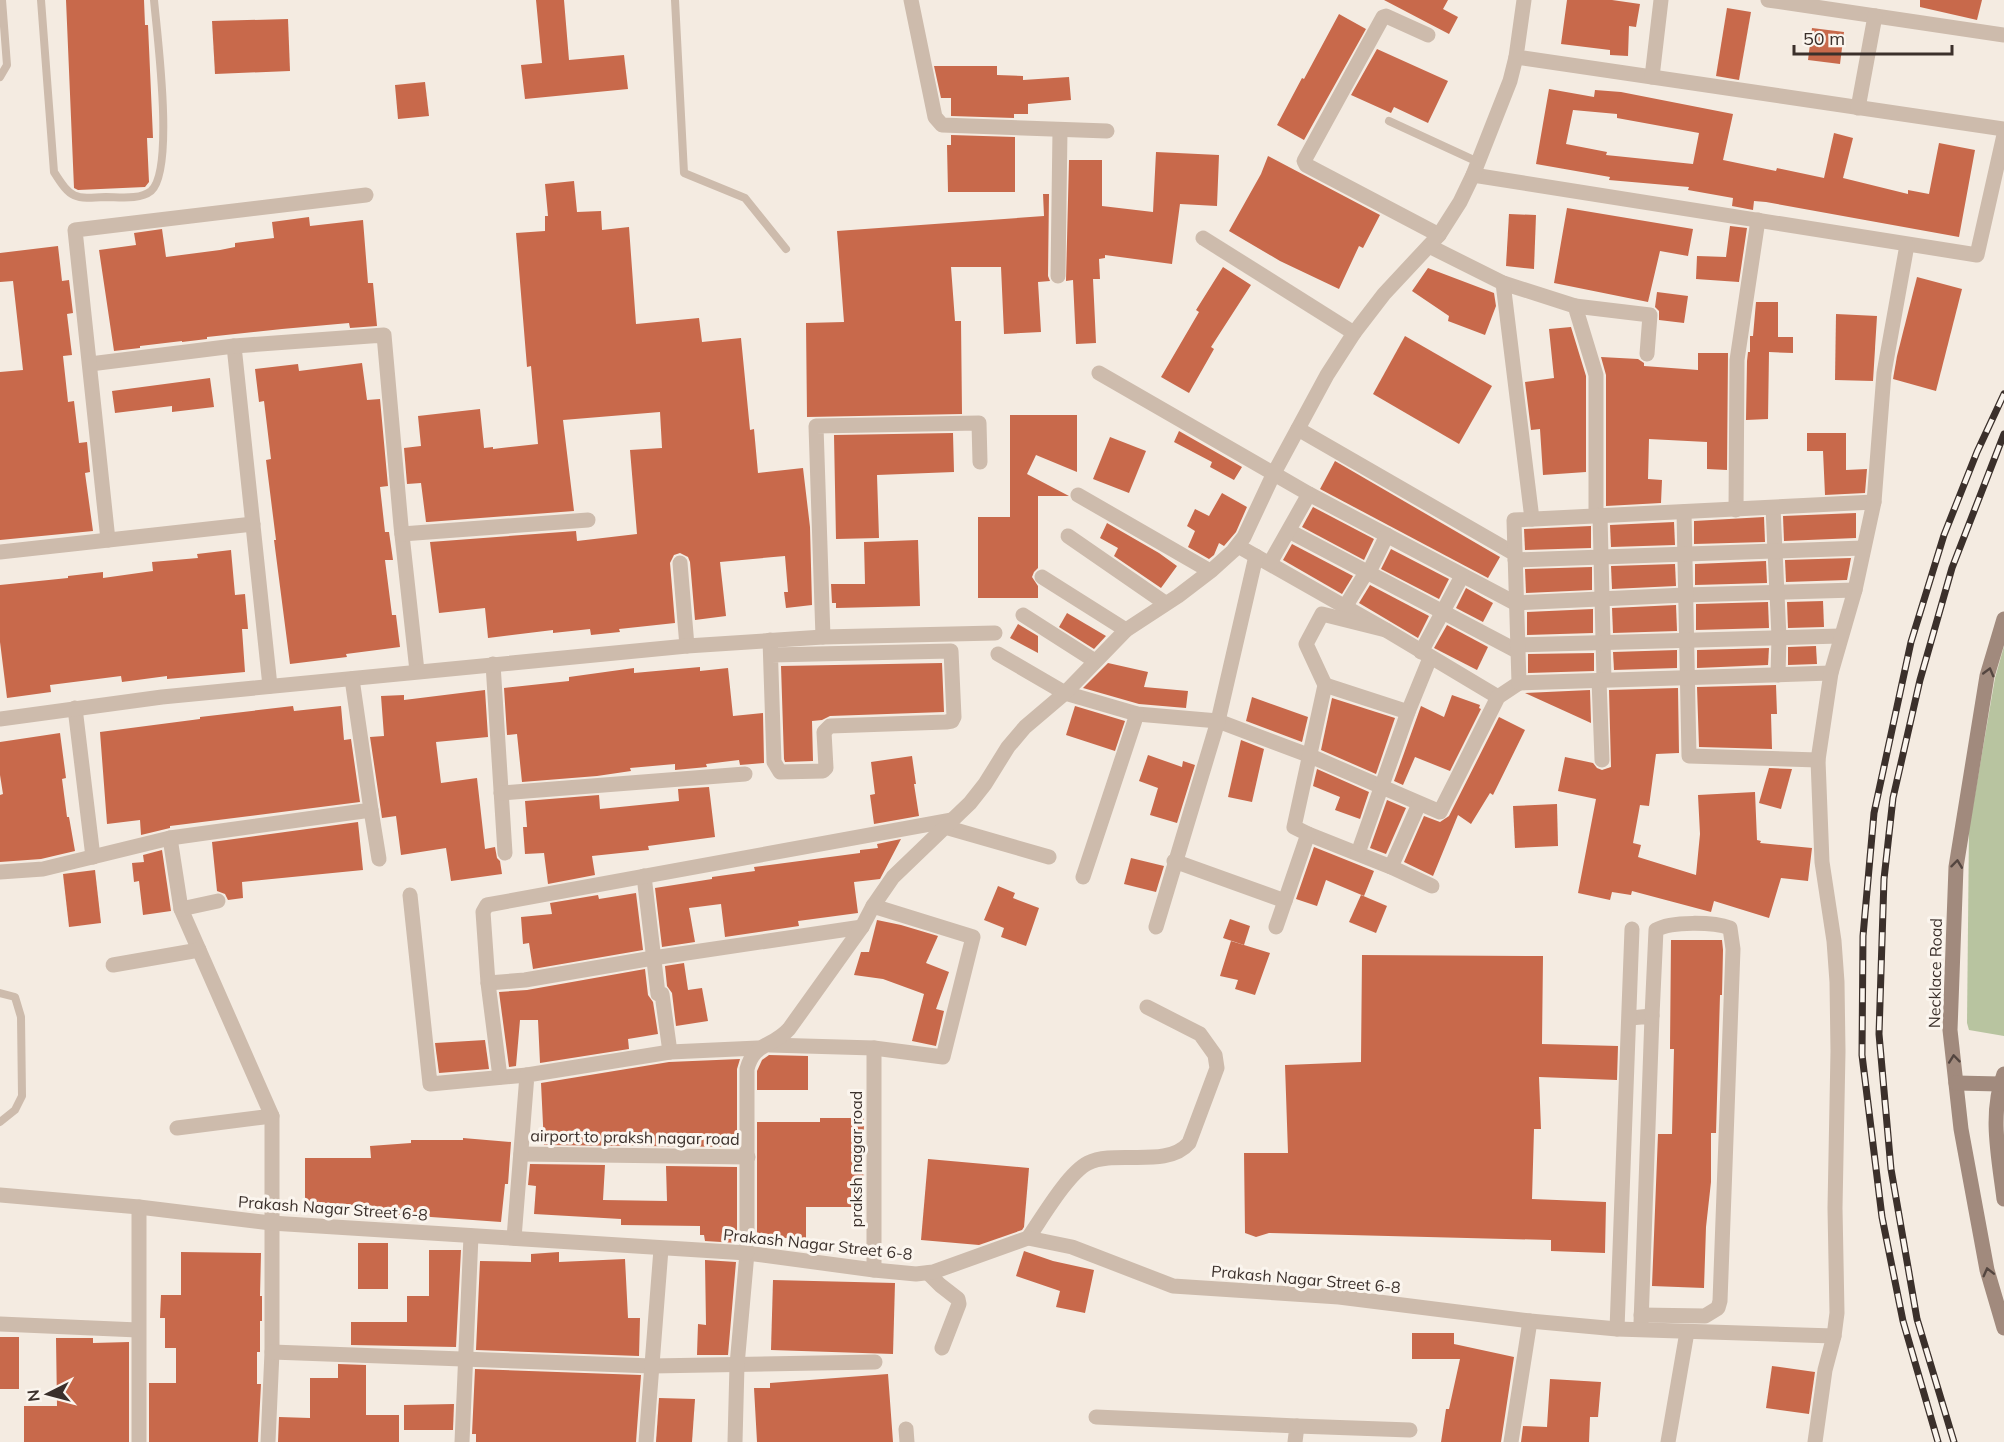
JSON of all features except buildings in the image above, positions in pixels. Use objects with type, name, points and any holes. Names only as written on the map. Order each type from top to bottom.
[{"type":"main road","name":"Necklace Road","points":[[2004,619],[1987,676],[1956,867],[1950,1030],[1961,1129],[1986,1270],[2004,1328]]},
{"type":"main road","points":[[1956,1083],[2002,1079],[1995,1132],[2004,1199]]},
{"type":"street","points":[[911,0],[935,117],[939,123],[958,126],[1107,131]]},
{"type":"street","points":[[735,1442],[737,1365],[747,1253],[747,1069],[750,1056],[782,1037],[789,1029],[862,927],[893,877],[980,790],[1008,747],[1025,727],[1065,693],[1126,630],[1210,571],[1238,546],[1327,375],[1354,333],[1384,294],[1434,240],[1460,202],[1476,169],[1510,81],[1516,57],[1524,0]]},
{"type":"street","points":[[1652,77],[1661,0]]},
{"type":"street","points":[[1768,0],[2004,35]]},
{"type":"street","points":[[1428,35],[1386,16],[1383,17],[1304,161],[1306,165],[1503,283],[1575,306],[1650,315],[1647,354]]},
{"type":"street","points":[[1858,108],[1875,16]]},
{"type":"street","points":[[1516,57],[2004,129]]},
{"type":"street","points":[[1058,276],[1060,130]]},
{"type":"street","points":[[1476,169],[1907,246],[1977,255],[2004,135]]},
{"type":"street","points":[[108,540],[75,230],[366,195]]},
{"type":"street","points":[[1736,510],[1737,360],[1758,220]]},
{"type":"street","points":[[1203,238],[1354,333]]},
{"type":"street","points":[[1815,1442],[1825,1370],[1837,1314],[1835,1208],[1837,982],[1834,940],[1822,862],[1818,760],[1831,673],[1855,590],[1874,502],[1884,373],[1907,246]]},
{"type":"street","points":[[1503,283],[1532,519]]},
{"type":"street","points":[[1575,306],[1596,375],[1603,642],[1602,760]]},
{"type":"street","points":[[90,364],[234,346],[384,334],[417,671]]},
{"type":"street","points":[[234,346],[270,686]]},
{"type":"street","points":[[1099,373],[1309,494],[1515,603],[1777,591],[1855,590]]},
{"type":"street","points":[[823,637],[816,426],[979,423],[980,462]]},
{"type":"street","points":[[1298,429],[1515,557],[1601,558],[1863,548]]},
{"type":"street","points":[[1156,927],[1218,721],[1263,559],[1289,531],[1309,494]]},
{"type":"street","points":[[1078,495],[1210,571]]},
{"type":"street","points":[[1518,683],[1514,520],[1874,502]]},
{"type":"street","points":[[1773,508],[1779,637],[1778,675]]},
{"type":"street","points":[[1684,512],[1683,555],[1689,756],[1818,760]]},
{"type":"street","points":[[402,534],[588,520]]},
{"type":"street","points":[[0,552],[253,524]]},
{"type":"street","points":[[1289,531],[1517,648],[1603,642],[1840,636]]},
{"type":"street","points":[[1345,608],[1368,572],[1387,535]]},
{"type":"street","points":[[1068,536],[1165,603]]},
{"type":"street","points":[[1238,546],[1498,697]]},
{"type":"street","points":[[680,563],[687,646]]},
{"type":"street","points":[[1358,853],[1442,611],[1462,576]]},
{"type":"street","points":[[1042,577],[1126,630]]},
{"type":"street","points":[[1386,630],[1322,614],[1306,644],[1324,685],[1294,827],[1432,886]]},
{"type":"street","points":[[1023,615],[1095,661]]},
{"type":"street","points":[[771,648],[774,762],[780,772],[823,771],[826,768],[824,732],[830,726],[952,721],[954,717],[951,633]]},
{"type":"street","points":[[771,648],[823,637],[995,633]]},
{"type":"street","points":[[0,719],[75,708],[270,686],[687,646],[951,651]]},
{"type":"street","points":[[998,654],[1065,693],[1137,714],[1218,721],[1308,755],[1440,812],[1498,697],[1518,683],[1831,673]]},
{"type":"street","points":[[493,664],[505,853]]},
{"type":"street","points":[[352,679],[379,859]]},
{"type":"street","points":[[1324,685],[1408,712]]},
{"type":"street","points":[[75,708],[93,857]]},
{"type":"street","points":[[1083,877],[1137,714]]},
{"type":"street","points":[[501,793],[745,774]]},
{"type":"street","points":[[1391,867],[1419,804]]},
{"type":"street","points":[[0,872],[44,869],[170,838],[371,810]]},
{"type":"street","points":[[500,1077],[488,983],[483,912],[487,905],[948,824],[1049,857]]},
{"type":"street","points":[[1276,927],[1308,834]]},
{"type":"street","points":[[170,838],[182,909],[272,1116],[272,1352],[268,1442]]},
{"type":"street","points":[[1174,861],[1285,901]]},
{"type":"street","points":[[644,876],[658,994],[662,994],[670,1052]]},
{"type":"street","points":[[410,895],[430,1084],[527,1074],[670,1052],[764,1046],[874,1048],[943,1057],[973,937],[873,906]]},
{"type":"street","points":[[182,909],[218,901]]},
{"type":"street","points":[[1694,924],[1716,924],[1730,928],[1733,949],[1720,1301],[1718,1308],[1705,1316],[1641,1322],[1652,1016],[1656,930],[1673,925],[1694,924]]},
{"type":"street","points":[[488,983],[525,980],[653,958],[862,927]]},
{"type":"street","points":[[1617,1329],[1632,929]]},
{"type":"street","points":[[113,965],[199,950]]},
{"type":"street","points":[[1028,1238],[1075,1173],[1085,1164],[1101,1160],[1172,1155],[1183,1150],[1189,1143],[1216,1068],[1215,1055],[1200,1034],[1147,1007]]},
{"type":"street","points":[[1630,1018],[1652,1016]]},
{"type":"street","name":"praksh nagar road","points":[[874,1048],[874,1270]]},
{"type":"street","points":[[514,1238],[527,1074]]},
{"type":"street","points":[[177,1128],[272,1116]]},
{"type":"street","name":"airport to praksh nagar road","points":[[521,1154],[748,1157]]},
{"type":"street","name":"Prakash Nagar Street 6-8","points":[[0,1195],[139,1207],[271,1223],[747,1253],[901,1273],[928,1273],[1028,1238],[1072,1247],[1173,1286],[1339,1298],[1617,1329],[1641,1322],[1686,1332],[1834,1336]]},
{"type":"street","points":[[139,1207],[139,1442]]},
{"type":"street","points":[[462,1442],[471,1236]]},
{"type":"street","points":[[646,1442],[661,1249]]},
{"type":"street","points":[[928,1273],[940,1286],[958,1299],[959,1304],[942,1348]]},
{"type":"street","points":[[1511,1442],[1530,1321]]},
{"type":"street","points":[[0,1324],[138,1330]]},
{"type":"street","points":[[1668,1442],[1686,1332]]},
{"type":"street","points":[[272,1352],[652,1366],[875,1362]]},
{"type":"street","points":[[1096,1417],[1410,1430]]},
{"type":"street","points":[[1295,1442],[1297,1426]]},
{"type":"lane","points":[[0,77],[7,65],[2,0]]},
{"type":"lane","points":[[41,0],[54,172],[65,190],[79,198],[134,196],[150,192],[159,180],[164,132],[154,0]]},
{"type":"lane","points":[[675,0],[684,173],[745,198],[786,249]]},
{"type":"lane","points":[[1389,121],[1476,169]]},
{"type":"lane","points":[[0,993],[15,997],[21,1017],[22,1096],[15,1110],[0,1122]]},
{"type":"green space","points":[[2004,646],[2004,1036],[1969,1030],[1967,1023],[1969,829],[1995,678]]},
{"type":"railway","points":[[1938,1442],[1903,1321],[1882,1217],[1862,1055],[1863,936],[1874,813],[1911,642],[1944,535],[1977,452],[2004,394]]},
{"type":"railway","points":[[1954,1442],[1917,1319],[1891,1169],[1879,1034],[1884,879],[1893,798],[1920,680],[1952,568],[2004,434]]}]
